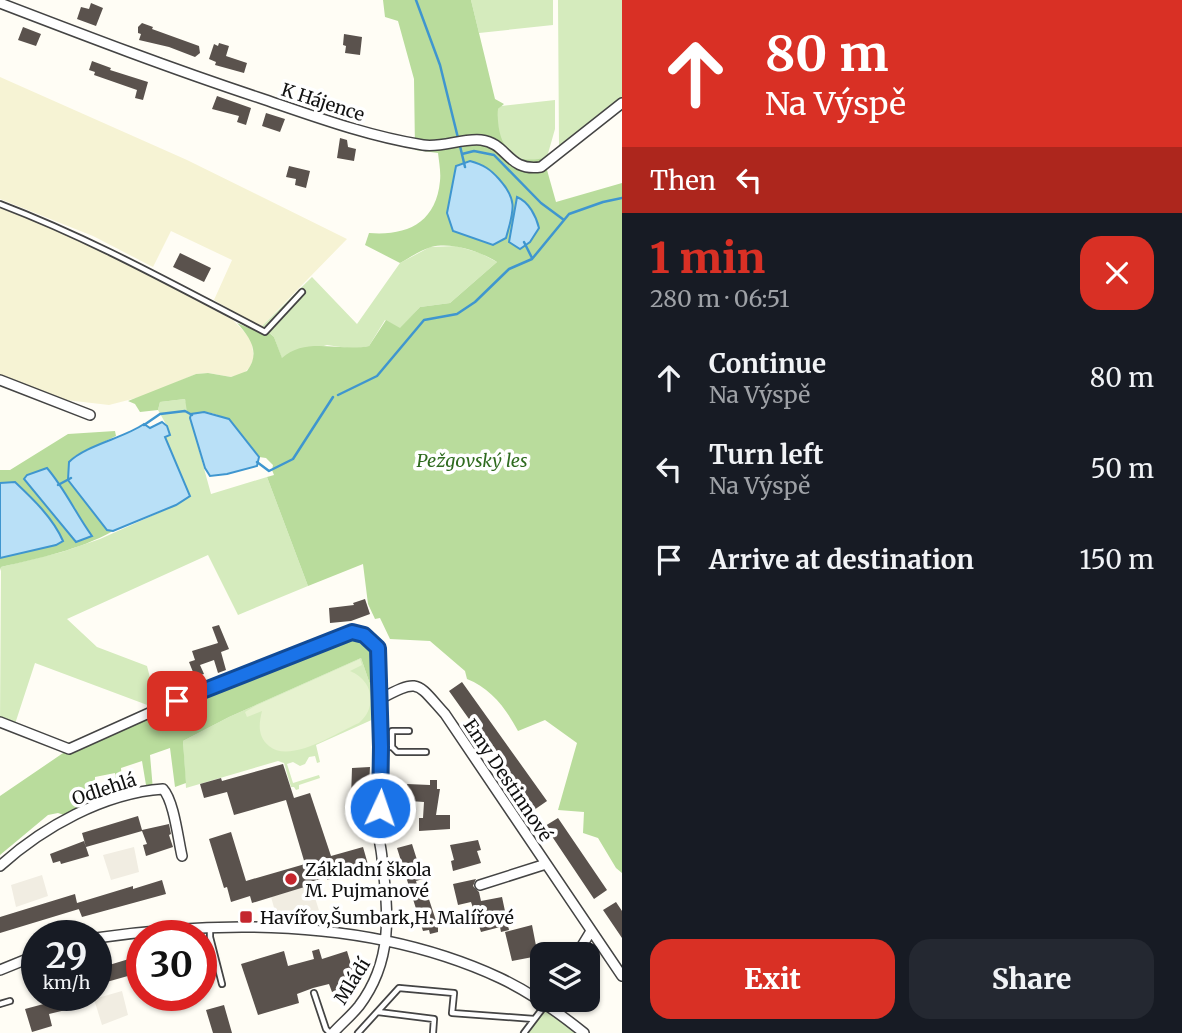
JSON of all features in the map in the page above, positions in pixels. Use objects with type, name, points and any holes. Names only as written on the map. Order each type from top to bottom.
[{"type":"street","name":"K Hájence","points":[[0,3],[168,67],[339,125],[427,146],[480,140],[490,143],[513,162],[526,168],[541,167],[622,103]]},
{"type":"street","points":[[0,380],[90,415]]},
{"type":"street","name":"Mládí","points":[[0,722],[69,749],[131,721],[352,632],[364,635],[378,648],[381,747],[380,808],[377,818],[387,940],[383,961],[374,982],[358,1007],[331,1033]]},
{"type":"street","name":"Emy Destinnové","points":[[380,699],[408,684],[421,687],[445,714],[622,976]]},
{"type":"street","name":"Odlehlá","points":[[0,866],[59,821],[102,804],[163,789],[173,814],[182,856]]},
{"type":"street","name":"Emy Destinnové","points":[[480,885],[546,864]]},
{"type":"street","points":[[217,928],[272,928],[387,940],[470,965],[530,992]]},
{"type":"street","points":[[584,942],[591,931]]},
{"type":"street","points":[[0,970],[21,961]]},
{"type":"street","points":[[560,1012],[584,1033]]},
{"type":"lane","points":[[0,204],[88,241],[265,332],[302,292]]},
{"type":"lane","points":[[410,731],[392,731],[392,747],[397,752],[426,752]]},
{"type":"lane","points":[[381,747],[392,747]]},
{"type":"lane","points":[[217,964],[222,984]]},
{"type":"lane","points":[[358,1033],[399,988],[454,993],[452,1013],[534,1019]]},
{"type":"lane","points":[[314,993],[326,1029],[331,1033]]},
{"type":"lane","points":[[0,1004],[10,1001]]},
{"type":"lane","points":[[378,1012],[433,1019],[433,1033]]},
{"type":"lane","points":[[524,1033],[539,1012]]},
{"type":"shaded area","points":[[0,77],[187,160],[347,239],[262,326],[252,323],[214,300],[232,260],[171,231],[153,267],[93,236],[0,199]]},
{"type":"shaded area","points":[[0,208],[38,222],[121,260],[233,320],[251,339],[254,358],[250,367],[243,374],[231,377],[196,374],[144,396],[109,405],[66,400],[0,375]]},
{"type":"shaded area","points":[[134,847],[139,872],[111,880],[103,855]]},
{"type":"shaded area","points":[[42,875],[48,896],[16,907],[11,885]]},
{"type":"shaded area","points":[[311,885],[322,920],[294,916],[277,918],[271,897]]},
{"type":"shaded area","points":[[122,991],[128,1015],[102,1025],[98,1011],[112,1011],[112,994]]},
{"type":"green space","name":"Pežgovský les","points":[[383,0],[471,0],[495,99],[504,104],[498,109],[503,142],[508,150],[523,159],[547,157],[547,170],[556,202],[622,183],[622,873],[616,868],[598,838],[583,833],[584,812],[558,810],[577,743],[545,720],[518,731],[497,701],[484,688],[467,679],[465,671],[430,641],[390,639],[380,618],[375,619],[368,604],[363,564],[308,586],[267,477],[274,475],[273,465],[266,458],[259,457],[229,422],[213,414],[187,412],[185,399],[160,402],[158,410],[140,412],[135,404],[128,401],[196,374],[231,377],[247,371],[253,358],[252,346],[237,323],[263,334],[266,330],[274,337],[282,358],[291,351],[312,346],[369,346],[386,320],[400,328],[420,307],[450,303],[497,262],[465,248],[439,246],[423,250],[400,263],[365,245],[369,233],[407,229],[426,217],[433,207],[440,181],[438,153],[415,150],[414,79],[398,21],[385,17]]},
{"type":"green space","points":[[471,0],[553,0],[553,25],[479,33]]},
{"type":"green space","points":[[558,0],[622,0],[622,99],[608,107],[559,147]]},
{"type":"green space","points":[[555,100],[555,129],[547,157],[533,161],[523,159],[508,150],[498,129],[498,109],[501,106]]},
{"type":"green space","points":[[456,246],[480,253],[497,262],[450,303],[420,307],[400,329],[385,320],[369,346],[354,349],[327,345],[282,359],[274,337],[262,326],[312,277],[357,324],[400,263],[430,247]]},
{"type":"green space","points":[[185,399],[211,494],[267,477],[308,586],[238,615],[208,555],[67,619],[97,647],[147,666],[158,709],[35,663],[14,727],[0,722],[1,567],[62,552],[100,539],[176,505],[189,496],[165,437],[167,426],[158,410],[160,402]]},
{"type":"green space","points":[[115,431],[116,436],[75,456],[69,462],[68,480],[107,530],[113,531],[73,548],[1,567],[0,571],[0,470],[10,470],[68,434]]},
{"type":"green space","points":[[364,635],[376,656],[375,699],[361,658],[229,717],[183,741],[186,783],[175,787],[170,748],[150,755],[153,790],[147,791],[142,761],[121,768],[123,798],[118,799],[115,773],[95,777],[95,801],[64,815],[48,815],[0,855],[0,796],[69,749],[337,637]]},
{"type":"green space","points":[[361,658],[375,699],[376,718],[316,745],[320,762],[317,763],[315,756],[309,757],[305,764],[300,766],[293,762],[287,764],[293,783],[319,775],[320,778],[299,785],[296,790],[291,787],[284,763],[278,761],[186,788],[183,741],[229,717]]},
{"type":"green space","points":[[360,659],[362,665],[350,671],[364,681],[371,702],[365,717],[359,723],[313,745],[278,751],[262,738],[262,711],[247,717],[245,712],[255,706]]},
{"type":"green space","points":[[540,1012],[556,1012],[584,1033],[524,1033]]},
{"type":"water","points":[[470,161],[493,173],[512,200],[512,214],[506,238],[493,245],[453,231],[447,213],[456,166]]},
{"type":"water","points":[[517,197],[531,210],[539,228],[530,242],[520,249],[509,242]]},
{"type":"water","points":[[204,412],[229,419],[259,457],[257,466],[210,476],[205,468],[190,418],[191,414]]},
{"type":"water","points":[[162,422],[167,426],[170,435],[165,437],[190,496],[176,505],[113,531],[107,530],[68,480],[69,462],[85,451],[144,424],[150,428]]},
{"type":"water","points":[[47,468],[92,536],[76,542],[24,479],[27,475]]},
{"type":"water","points":[[15,482],[48,517],[63,541],[0,558],[0,483]]},
{"type":"building","points":[[91,3],[103,8],[96,26],[77,19],[81,7],[89,9]]},
{"type":"building","points":[[142,23],[199,46],[200,53],[195,57],[139,40],[141,34],[138,33],[138,27]]},
{"type":"building","points":[[23,27],[41,34],[36,46],[18,40]]},
{"type":"building","points":[[344,34],[362,37],[360,55],[345,53]]},
{"type":"building","points":[[219,43],[229,46],[226,56],[247,63],[244,73],[215,65],[216,62],[209,59],[214,44],[218,46]]},
{"type":"building","points":[[92,61],[111,68],[110,70],[148,82],[143,100],[135,98],[137,90],[94,75],[95,72],[89,70]]},
{"type":"building","points":[[217,96],[251,108],[246,125],[237,122],[239,116],[212,109]]},
{"type":"building","points":[[266,113],[285,119],[280,132],[262,126]]},
{"type":"building","points":[[340,138],[347,140],[348,147],[356,149],[354,161],[337,158]]},
{"type":"building","points":[[289,166],[310,171],[306,188],[295,185],[296,179],[286,177]]},
{"type":"building","points":[[180,253],[211,268],[204,282],[173,267]]},
{"type":"building","points":[[365,599],[370,614],[351,621],[330,623],[329,608],[354,605],[353,603]]},
{"type":"building","points":[[219,625],[229,649],[221,652],[226,670],[218,673],[214,660],[200,665],[204,674],[195,677],[189,662],[195,660],[192,651],[218,643],[212,627]]},
{"type":"building","points":[[462,682],[547,801],[534,810],[449,691]]},
{"type":"building","points":[[283,764],[294,798],[310,793],[331,856],[363,847],[369,868],[310,882],[311,885],[252,903],[250,896],[231,902],[209,839],[231,832],[246,881],[305,864],[286,800],[234,815],[227,792],[204,798],[200,784],[221,778],[222,781]]},
{"type":"building","points":[[370,767],[368,799],[351,798],[352,768]]},
{"type":"building","points":[[430,780],[437,780],[437,789],[440,789],[436,815],[450,815],[450,829],[419,831],[419,818],[423,818],[424,802],[410,801],[407,784],[430,785]]},
{"type":"building","points":[[138,816],[142,830],[169,824],[173,847],[146,856],[143,845],[147,844],[142,831],[86,847],[82,833]]},
{"type":"building","points":[[558,818],[607,890],[594,899],[545,826]]},
{"type":"building","points":[[478,840],[481,850],[477,851],[481,863],[453,871],[451,861],[454,860],[450,845]]},
{"type":"building","points":[[84,841],[89,856],[61,864],[60,861],[53,863],[50,854]]},
{"type":"building","points":[[412,844],[423,879],[416,881],[419,892],[426,890],[438,927],[438,932],[430,934],[429,930],[423,931],[397,848]]},
{"type":"building","points":[[476,879],[473,886],[479,892],[481,901],[502,897],[509,930],[501,932],[500,927],[481,932],[471,902],[458,905],[453,884]]},
{"type":"building","points":[[162,880],[166,894],[82,917],[79,909],[43,920],[21,920],[21,927],[0,933],[0,917],[75,894],[77,903]]},
{"type":"building","points":[[616,902],[622,911],[622,938],[603,910]]},
{"type":"building","points":[[532,925],[535,942],[530,942],[530,958],[512,961],[505,932]]},
{"type":"building","points":[[319,949],[322,959],[347,951],[357,984],[332,992],[329,984],[313,988],[297,994],[299,1003],[258,1015],[241,964],[284,951],[288,966],[314,959],[312,951]]},
{"type":"building","points":[[126,960],[126,977],[112,980],[112,964]]},
{"type":"building","points":[[224,1005],[232,1033],[213,1033],[206,1011],[217,1011],[217,1007]]},
{"type":"building","points":[[26,1011],[61,1011],[49,1014],[52,1026],[32,1032]]},
{"type":"waterway","points":[[416,0],[440,65],[458,138]]},
{"type":"waterway","points":[[460,146],[465,167]]},
{"type":"waterway","points":[[462,154],[474,151],[494,155],[541,203],[564,220]]},
{"type":"waterway","points":[[338,395],[377,376],[424,320],[457,314],[475,302],[509,269],[532,259],[569,214],[622,198]]},
{"type":"waterway","points":[[524,242],[532,258]]},
{"type":"waterway","points":[[257,462],[269,471],[293,459],[333,397]]},
{"type":"waterway","points":[[144,425],[160,414],[185,411],[192,415]]},
{"type":"waterway","points":[[58,485],[71,478]]},
{"type":"place","name":"Základní škola M. Pujmanové","points":[[291,879]]},
{"type":"place","name":"Havířov,Šumbark,H. Malířové","points":[[246,917]]},
{"type":"route","points":[[177,701],[352,632],[364,635],[378,648],[380,808]]}]
